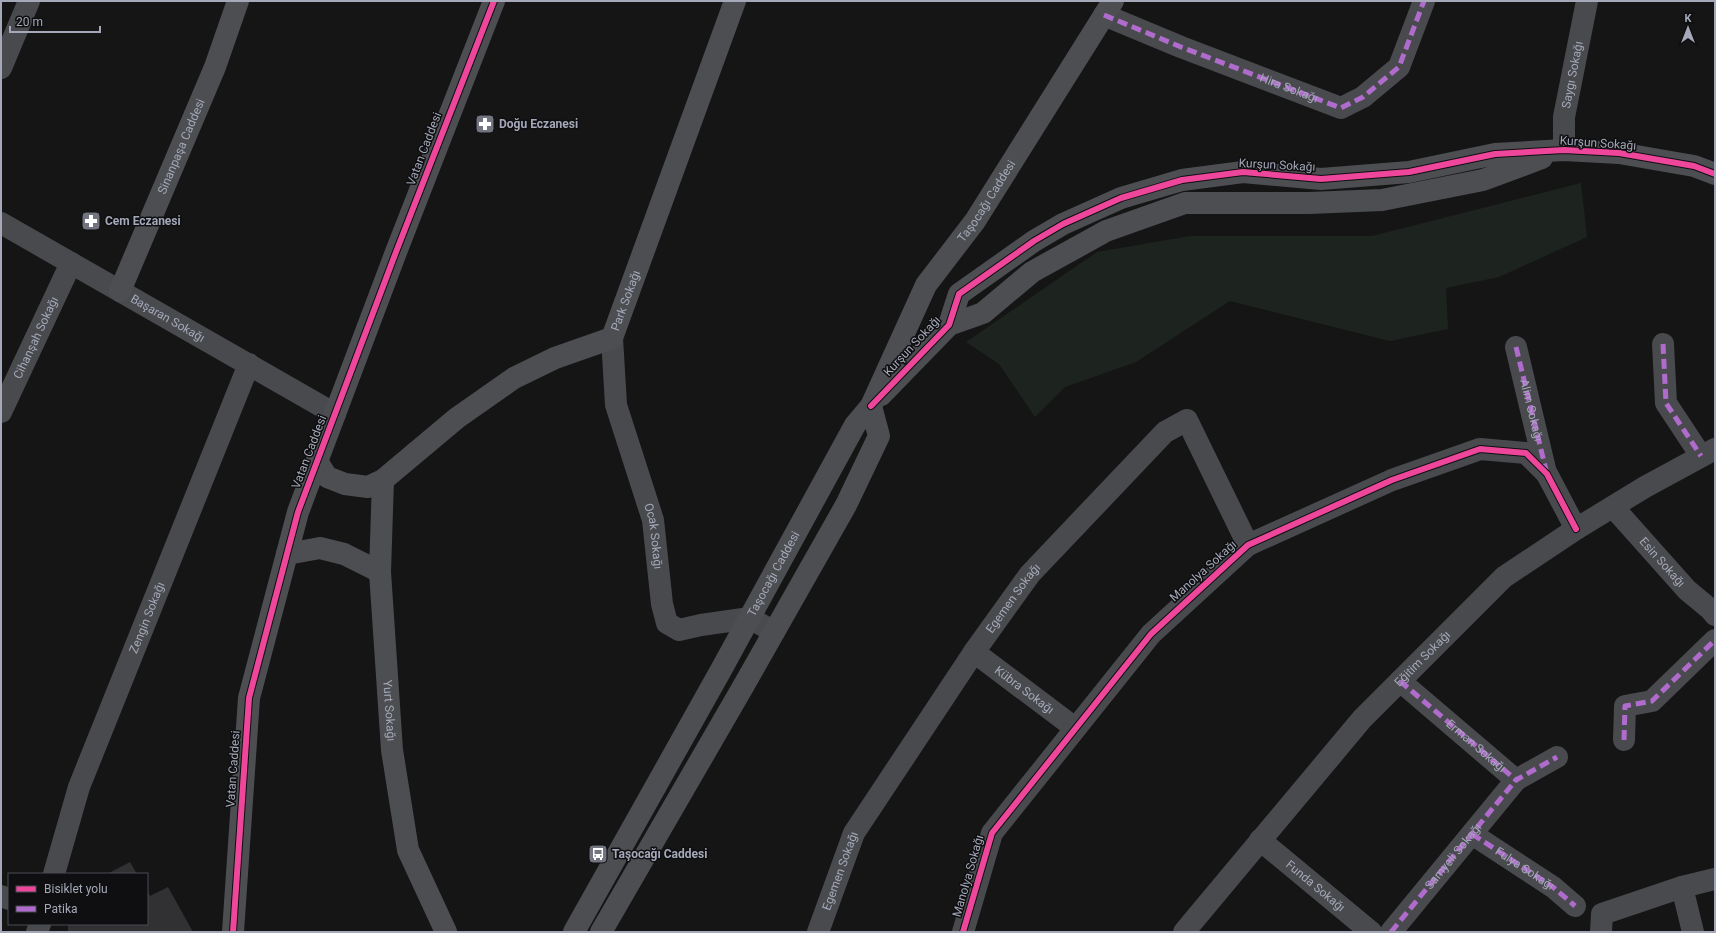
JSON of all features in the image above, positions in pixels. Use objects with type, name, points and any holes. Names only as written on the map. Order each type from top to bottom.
[{"type":"street","points":[[1,68],[28,1]]},
{"type":"street","name":"Sinanpaşa Caddesi","points":[[120,291],[215,67],[238,1]]},
{"type":"street","name":"Vatan Caddesi","points":[[234,932],[249,698],[298,512],[396,252],[494,1]]},
{"type":"street","name":"Park Sokağı","points":[[317,461],[327,477],[345,484],[368,487],[384,480],[457,418],[514,378],[555,358],[612,338],[735,1]]},
{"type":"street","name":"Hira Sokağı","points":[[1108,8],[1181,47],[1342,108],[1363,97],[1399,67],[1424,1]]},
{"type":"street","name":"Saygı Sokağı","points":[[1564,150],[1564,117],[1587,1]]},
{"type":"street","name":"Taşocağı Caddesi","points":[[574,932],[750,618],[855,425],[871,406],[926,285],[975,221],[1108,8]]},
{"type":"street","name":"Kurşun Sokağı","points":[[949,326],[959,294],[1034,241],[1063,224],[1121,198],[1182,180],[1243,172],[1321,179],[1409,172],[1495,154],[1564,150],[1619,153],[1694,166],[1715,174]]},
{"type":"street","name":"Kurşun Sokağı","points":[[871,406],[949,326],[983,313],[1032,272],[1106,231],[1185,203],[1309,203],[1382,200],[1483,180],[1564,150]]},
{"type":"street","name":"Başaran Sokağı","points":[[1,223],[335,414]]},
{"type":"street","name":"Cihanşah Sokağı","points":[[1,412],[71,263]]},
{"type":"street","name":"Ocak Sokağı","points":[[612,338],[616,404],[653,520],[662,604],[667,623],[679,630],[701,625],[750,618]]},
{"type":"street","points":[[1663,344],[1666,403],[1708,453]]},
{"type":"street","name":"Alim Sokağı","points":[[1516,347],[1547,474]]},
{"type":"street","name":"Zengin Sokağı","points":[[54,873],[79,788],[249,364]]},
{"type":"street","points":[[601,932],[846,505],[879,436],[871,406]]},
{"type":"street","name":"Egemen Sokağı","points":[[818,932],[854,832],[974,652],[1030,574],[1165,432],[1186,420],[1248,545]]},
{"type":"street","name":"Manolya Sokağı","points":[[963,932],[992,832],[1150,634],[1248,545],[1392,480],[1480,449],[1526,453],[1547,474],[1576,529]]},
{"type":"street","name":"Eğitim Sokağı","points":[[1184,932],[1362,719],[1504,577],[1576,529],[1708,453]]},
{"type":"street","name":"Yurt Sokağı","points":[[384,480],[380,572],[392,750],[408,850],[446,932]]},
{"type":"street","name":"Esin Sokağı","points":[[1613,507],[1687,590],[1715,615]]},
{"type":"street","points":[[287,554],[320,548],[344,554],[380,572]]},
{"type":"street","points":[[750,618],[774,632]]},
{"type":"street","points":[[1624,740],[1625,706],[1652,701],[1715,640]]},
{"type":"street","name":"Kübra Sokağı","points":[[974,652],[1075,728]]},
{"type":"street","name":"Erman Sokağı","points":[[1400,681],[1516,780],[1557,757]]},
{"type":"street","name":"Samyeli Sokağı","points":[[1391,932],[1516,780]]},
{"type":"street","name":"Fulya Sokağı","points":[[1472,834],[1553,887],[1575,906]]},
{"type":"street","name":"Funda Sokağı","points":[[1260,840],[1371,932]]},
{"type":"street","points":[[1602,923],[1682,887],[1715,879]]},
{"type":"street","points":[[1682,887],[1693,932]]},
{"type":"shaded area","points":[[1581,183],[1587,237],[1499,277],[1446,288],[1448,329],[1390,341],[1230,301],[1136,362],[1065,387],[1035,417],[999,364],[966,342],[1097,252],[1190,236],[1372,236]]},
{"type":"building","points":[[130,862],[136,873],[109,873]]},
{"type":"building","points":[[168,887],[193,932],[68,932],[69,925],[148,925],[148,892],[150,896]]},
{"type":"marked path","points":[[1104,15],[1181,47],[1341,108],[1363,97],[1399,67],[1424,1]]},
{"type":"marked path","points":[[1663,344],[1666,403],[1701,456]]},
{"type":"marked path","points":[[1516,347],[1546,470]]},
{"type":"marked path","points":[[1624,740],[1625,706],[1652,701],[1715,640]]},
{"type":"marked path","points":[[1400,681],[1516,780],[1557,757]]},
{"type":"marked path","points":[[1391,932],[1516,780]]},
{"type":"marked path","points":[[1472,834],[1553,887],[1575,906]]},
{"type":"cycle path","points":[[233,932],[249,698],[298,512],[396,252],[494,1]]},
{"type":"cycle path","points":[[871,406],[949,325],[959,294],[1034,241],[1063,224],[1121,198],[1182,180],[1243,172],[1321,179],[1409,172],[1495,154],[1564,150],[1619,153],[1694,166],[1715,174]]},
{"type":"cycle path","points":[[963,932],[992,833],[1151,634],[1248,545],[1392,480],[1480,449],[1526,453],[1547,474],[1576,529]]},
{"type":"place","name":"Doğu Eczanesi","points":[[485,124]]},
{"type":"place","name":"Cem Eczanesi","points":[[91,221]]},
{"type":"place","name":"Taşocağı Caddesi","points":[[598,854]]}]
